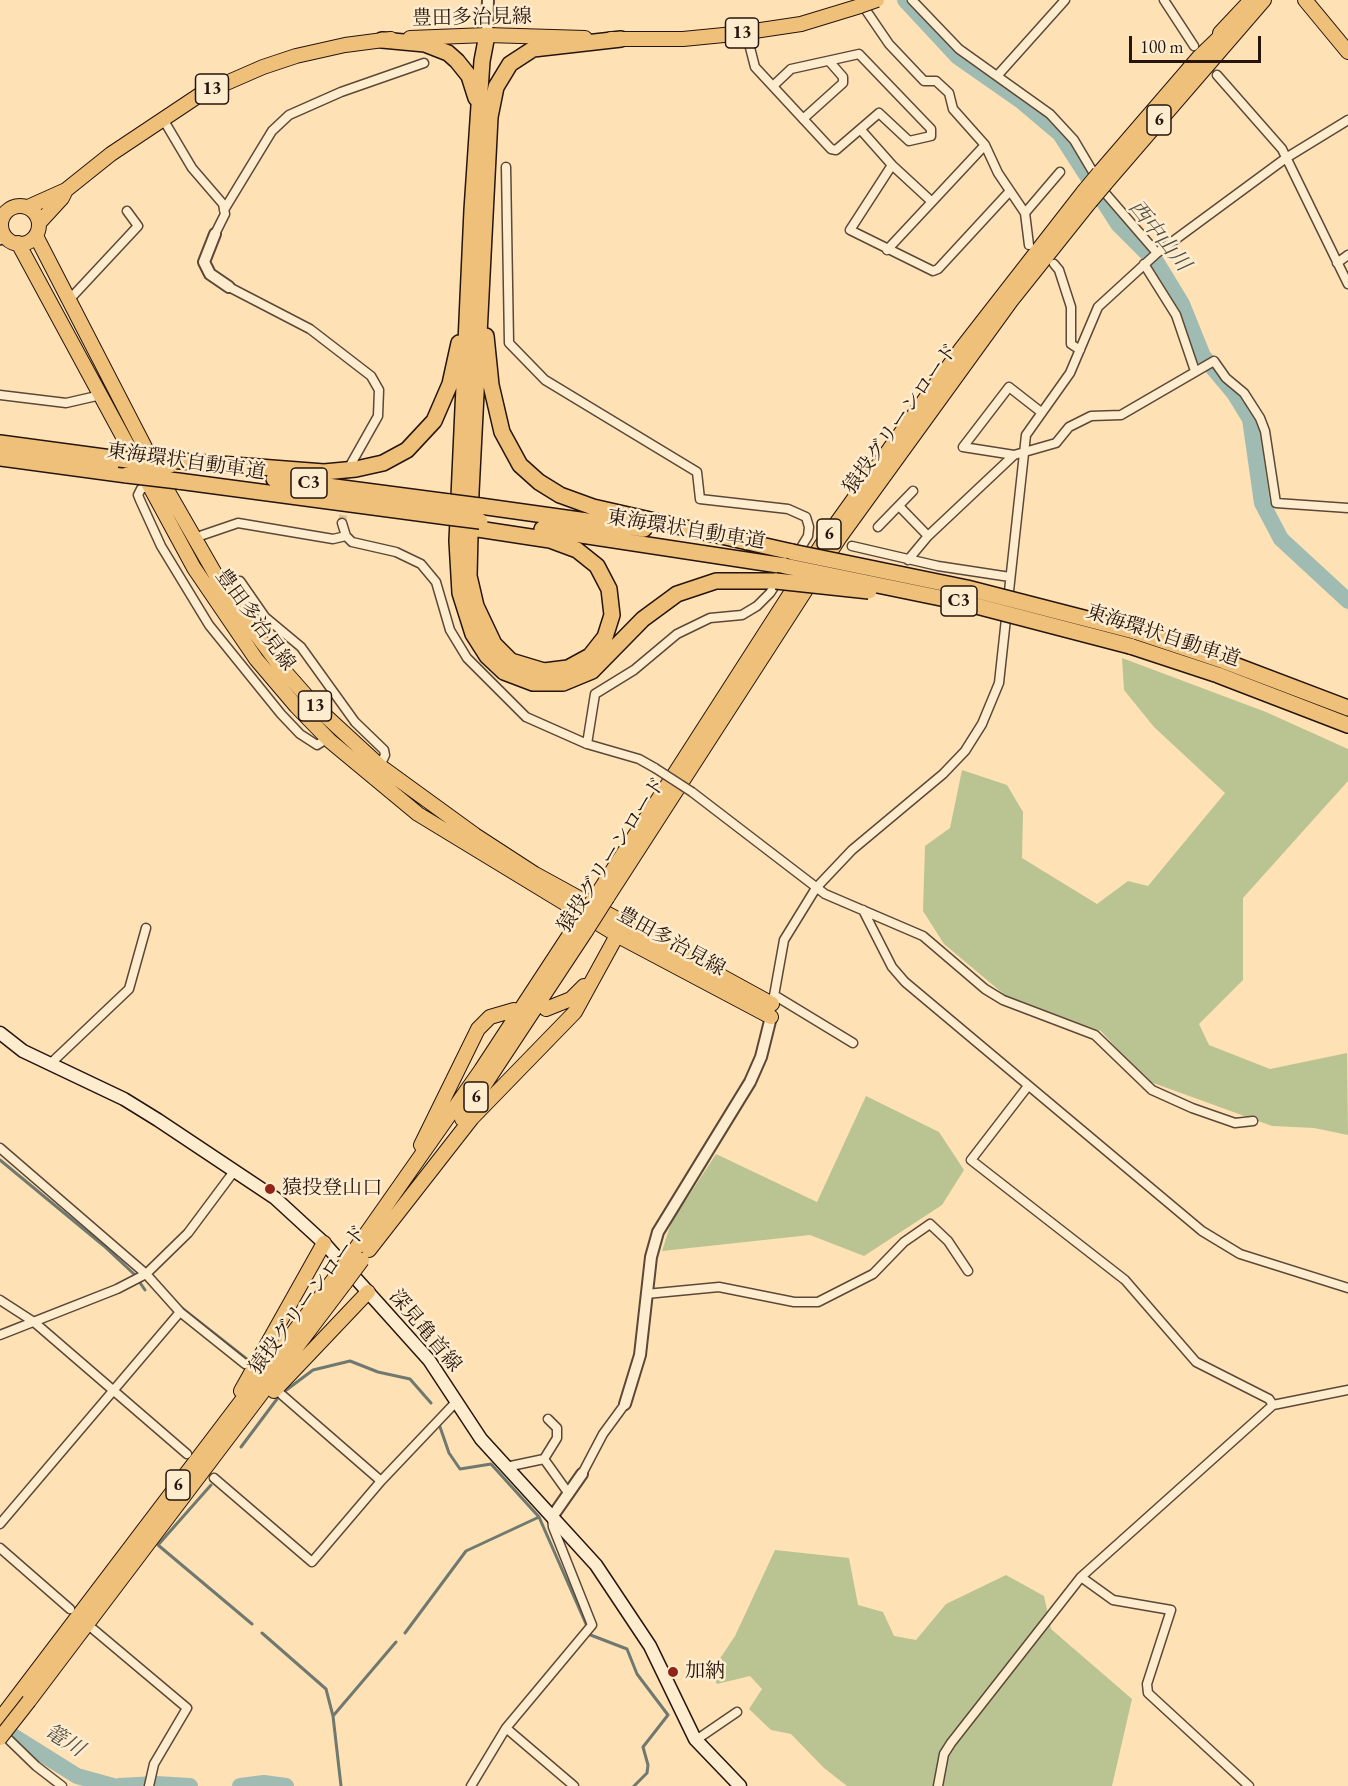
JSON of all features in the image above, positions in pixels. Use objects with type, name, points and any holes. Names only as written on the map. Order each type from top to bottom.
[{"type":"highway","points":[[480,519],[577,550],[597,566],[609,590],[612,615],[605,637],[590,656],[556,671],[532,670],[511,661],[494,644],[476,606],[469,576],[476,291],[484,117],[492,61],[487,35]]},
{"type":"highway","points":[[484,117],[500,78],[510,64],[525,53],[543,47],[621,39]]},
{"type":"highway","points":[[382,40],[425,45],[448,53],[457,61],[473,86],[484,117]]},
{"type":"highway","points":[[169,463],[324,472],[370,467],[395,457],[426,432],[440,409],[476,291]]},
{"type":"highway","points":[[476,291],[498,419],[514,456],[539,482],[560,495],[593,507],[789,559]]},
{"type":"highway","points":[[476,291],[458,576],[463,608],[473,634],[496,665],[514,677],[533,683],[554,685],[573,681],[602,663],[643,619],[677,594],[716,581],[776,581],[877,592],[1017,615]]},
{"type":"highway","name":"東海環状自動車道","points":[[0,443],[169,463],[480,519],[789,559],[956,585],[1132,639],[1309,700],[1348,708]]},
{"type":"highway","name":"東海環状自動車道","points":[[0,458],[304,498],[448,514]]},
{"type":"highway","name":"東海環状自動車道","points":[[789,559],[1017,615],[1132,639]]},
{"type":"highway","name":"東海環状自動車道","points":[[1309,700],[1348,725]]},
{"type":"main road","name":"豊田多治見線","points":[[66,190],[25,243],[2,237],[1,223],[6,211],[18,206],[27,207],[66,190],[111,154],[201,94],[263,67],[335,47],[382,40],[487,35],[684,39],[801,24],[860,3],[877,0]]},
{"type":"main road","points":[[1196,52],[1251,0]]},
{"type":"main road","name":"猿投グリーンロード","points":[[0,1719],[24,1698],[176,1508],[361,1251],[461,1099],[602,896],[828,535],[961,349],[1087,197],[1196,52],[1262,0]]},
{"type":"main road","name":"猿投グリーンロード","points":[[1102,178],[1214,57],[1262,0]]},
{"type":"main road","points":[[1214,57],[1271,0]]},
{"type":"main road","points":[[1305,0],[1348,52]]},
{"type":"main road","name":"豊田多治見線","points":[[27,207],[35,213],[38,229],[69,300],[194,538],[221,585],[252,630],[298,687],[347,738],[448,818],[535,874],[625,921],[772,1005]]},
{"type":"main road","name":"豊田多治見線","points":[[18,243],[195,568],[240,637],[276,684],[328,738],[418,814],[617,935],[772,1005]]},
{"type":"main road","points":[[361,1251],[472,1118],[575,1012],[592,977],[625,921]]},
{"type":"main road","points":[[546,1010],[571,999],[592,977]]},
{"type":"main road","points":[[361,1251],[422,1142],[478,1029],[490,1017],[513,1010]]},
{"type":"main road","name":"深見亀首線","points":[[0,1033],[23,1051],[124,1100],[235,1170],[275,1198],[324,1242],[429,1360],[481,1439],[596,1565],[665,1673],[696,1740],[740,1786]]},
{"type":"main road","points":[[206,1449],[324,1242]]},
{"type":"main road","name":"猿投グリーンロード","points":[[0,1738],[24,1698],[206,1449],[341,1279]]},
{"type":"main road","points":[[176,1508],[273,1392],[368,1292]]},
{"type":"street","points":[[487,35],[488,0]]},
{"type":"street","points":[[912,0],[959,49],[1058,122],[1074,140],[1106,194],[1156,254]]},
{"type":"street","points":[[997,76],[1065,0]]},
{"type":"street","points":[[1164,0],[1196,52]]},
{"type":"street","points":[[860,3],[889,44],[924,81],[936,81],[949,93],[953,109],[985,145],[1025,213],[1029,245]]},
{"type":"street","points":[[746,32],[753,62],[773,86],[831,149],[836,150],[879,113],[909,141],[928,138],[931,129],[864,56],[859,54],[791,69],[773,86]]},
{"type":"street","points":[[803,119],[843,82],[843,77],[829,61]]},
{"type":"street","points":[[351,464],[378,416],[379,390],[371,376],[310,329],[228,287],[210,274],[204,262],[224,210],[272,131],[289,115],[341,92],[424,63]]},
{"type":"street","points":[[1217,75],[1268,130],[1286,158],[1348,284]]},
{"type":"street","points":[[163,118],[192,168],[223,204],[224,210]]},
{"type":"street","points":[[471,1786],[506,1728],[592,1625],[553,1527],[552,1517],[582,1474],[603,1434],[625,1404],[640,1355],[651,1257],[658,1232],[750,1082],[760,1057],[784,940],[816,888],[852,850],[943,774],[975,738],[999,683],[1026,435],[1070,373],[1098,307],[1156,254],[1286,158],[1348,120]]},
{"type":"street","points":[[861,130],[892,165],[931,201]]},
{"type":"street","points":[[887,250],[985,145]]},
{"type":"street","points":[[892,165],[848,234],[933,271],[938,269],[1010,191]]},
{"type":"street","points":[[506,167],[509,343],[545,380],[696,472],[700,500],[788,509],[806,517],[809,527],[808,536],[771,593],[757,606],[742,615],[710,618],[677,634],[634,670],[595,694],[587,744]]},
{"type":"street","points":[[1025,213],[1060,172]]},
{"type":"street","points":[[69,300],[138,226],[127,211]]},
{"type":"street","points":[[1337,263],[1348,255]]},
{"type":"street","points":[[1145,263],[1176,315],[1195,371]]},
{"type":"street","points":[[1054,264],[1059,270],[1071,307],[1071,344],[1080,350]]},
{"type":"street","points":[[908,560],[928,536],[1014,455],[1024,450],[1056,443],[1069,428],[1091,416],[1121,415],[1212,362],[1244,393],[1260,418],[1265,431],[1276,503],[1348,508]]},
{"type":"street","points":[[1014,455],[963,447],[1009,387],[1041,412]]},
{"type":"street","points":[[0,395],[66,404],[100,394]]},
{"type":"street","points":[[878,527],[913,491]]},
{"type":"street","points":[[899,506],[928,536]]},
{"type":"street","points":[[194,538],[238,523],[333,539],[346,536]]},
{"type":"street","points":[[342,523],[346,536],[357,544],[396,552],[421,564],[436,582],[450,630],[466,658],[526,717],[587,744],[639,759],[655,768],[692,792],[816,888],[923,936],[992,994],[1095,1035],[1152,1090],[1192,1108],[1235,1123],[1253,1121]]},
{"type":"street","points":[[852,546],[908,560],[1010,577]]},
{"type":"street","points":[[221,585],[240,581],[265,617],[301,647],[355,722],[384,750],[385,755],[380,766]]},
{"type":"street","points":[[863,909],[892,966],[905,982],[1202,1231],[1240,1254],[1348,1288]]},
{"type":"street","points":[[49,1065],[129,989],[146,928]]},
{"type":"street","points":[[772,1005],[853,1043]]},
{"type":"street","points":[[1028,1086],[971,1160],[1125,1280],[1196,1362],[1269,1398],[1273,1405]]},
{"type":"street","points":[[0,1148],[146,1274],[180,1312],[245,1364]]},
{"type":"street","points":[[0,1335],[117,1289],[146,1274],[188,1233],[235,1170]]},
{"type":"street","points":[[646,1294],[719,1287],[794,1302],[818,1302],[873,1274],[904,1242],[930,1224],[948,1241],[968,1272]]},
{"type":"street","points":[[0,1299],[34,1322],[111,1391],[187,1454]]},
{"type":"street","points":[[0,1524],[180,1312]]},
{"type":"street","points":[[938,1786],[940,1766],[951,1743],[1081,1577],[1273,1405],[1348,1390]]},
{"type":"street","points":[[282,1395],[381,1481]]},
{"type":"street","points":[[214,1478],[312,1562],[381,1481],[456,1402]]},
{"type":"street","points":[[506,1467],[544,1459],[557,1438],[557,1428],[548,1419]]},
{"type":"street","points":[[544,1459],[569,1494]]},
{"type":"street","points":[[0,1548],[70,1609]]},
{"type":"street","points":[[1081,1577],[1113,1600],[1171,1610],[1147,1684],[1148,1693],[1249,1786]]},
{"type":"street","points":[[93,1629],[188,1708],[154,1764],[149,1784]]},
{"type":"street","points":[[696,1740],[737,1712]]},
{"type":"street","points":[[506,1728],[574,1786]]},
{"type":"street","points":[[0,1730],[36,1766],[62,1786]]},
{"type":"green space","points":[[1122,658],[1266,712],[1348,749],[1348,781],[1243,898],[1243,980],[1199,1024],[1209,1045],[1270,1069],[1347,1053],[1348,1135],[1314,1128],[1272,1126],[1145,1080],[1101,1031],[1006,996],[944,944],[923,911],[925,846],[950,828],[962,770],[1007,785],[1023,812],[1022,858],[1097,904],[1128,881],[1148,886],[1225,793],[1154,727],[1124,690]]},
{"type":"green space","points":[[866,1096],[939,1132],[964,1170],[942,1205],[864,1256],[810,1235],[662,1251],[671,1223],[716,1154],[817,1202]]},
{"type":"green space","points":[[775,1550],[849,1558],[858,1605],[883,1612],[894,1636],[916,1640],[946,1604],[1006,1575],[1044,1596],[1051,1629],[1132,1699],[1112,1786],[847,1786],[824,1768],[791,1734],[771,1730],[749,1709],[762,1689],[750,1676],[717,1684],[711,1672],[735,1636]]},
{"type":"waterway","name":"西中山川","points":[[905,0],[958,57],[1021,101],[1060,134],[1118,224],[1157,263],[1182,304],[1203,356],[1234,393],[1250,419],[1262,503],[1281,539],[1348,601]]},
{"type":"waterway","points":[[0,1160],[104,1246],[134,1274],[145,1290]]},
{"type":"waterway","points":[[178,1305],[248,1360]]},
{"type":"waterway","points":[[285,1391],[313,1370],[350,1361],[378,1372],[410,1379],[431,1403]]},
{"type":"waterway","points":[[241,1447],[277,1399]]},
{"type":"waterway","points":[[439,1424],[449,1453],[460,1469],[491,1464],[539,1517]]},
{"type":"waterway","points":[[211,1485],[158,1545],[252,1624]]},
{"type":"waterway","points":[[405,1633],[466,1551],[539,1517],[586,1624]]},
{"type":"waterway","points":[[262,1633],[326,1689],[333,1716],[341,1786]]},
{"type":"waterway","points":[[588,1634],[627,1649],[637,1674],[668,1715],[643,1747],[648,1765],[647,1773],[634,1786]]},
{"type":"waterway","points":[[333,1716],[396,1642]]},
{"type":"waterway","name":"篭川","points":[[0,1719],[10,1734],[77,1776],[113,1786]]},
{"type":"waterway","name":"篭川","points":[[240,1786],[264,1783],[286,1786]]},
{"type":"waterway","name":"篭川","points":[[119,1786],[156,1784],[190,1786]]},
{"type":"tunnel","points":[[342,523],[351,467]]},
{"type":"place","name":"猿投登山口","points":[[270,1189]]},
{"type":"place","name":"加納","points":[[673,1672]]}]
